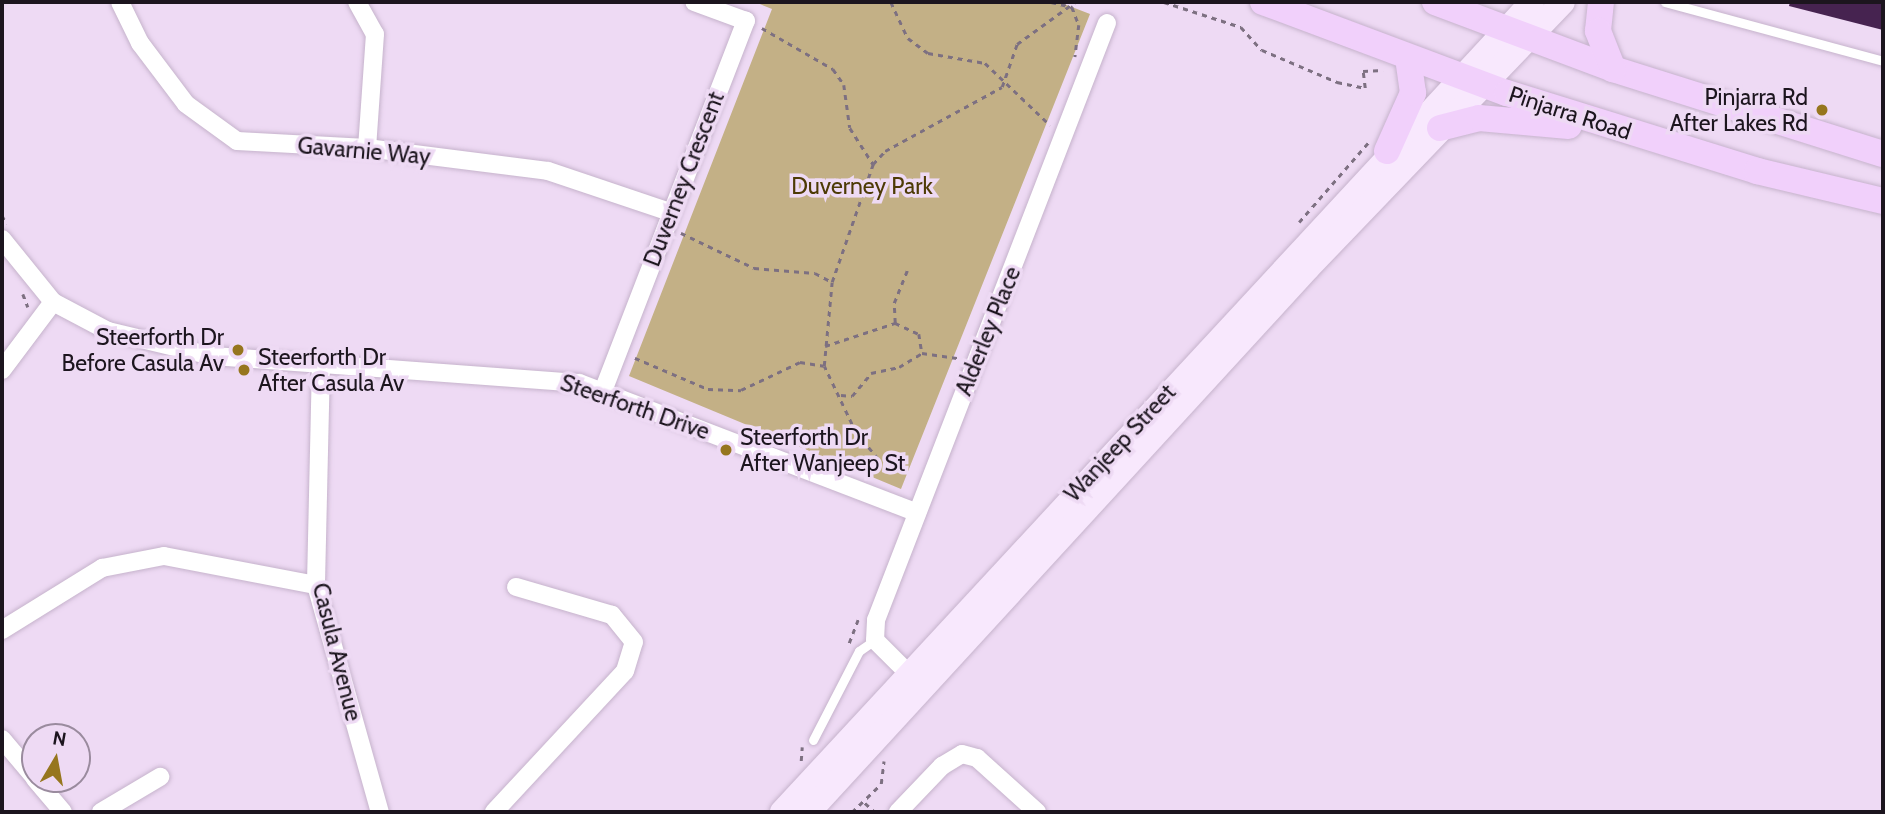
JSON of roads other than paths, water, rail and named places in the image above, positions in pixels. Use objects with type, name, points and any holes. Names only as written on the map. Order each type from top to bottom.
[{"type":"main road","name":"Pinjarra Road","points":[[1263,2],[1401,66],[1472,80],[1636,134],[1883,201]]},
{"type":"main road","points":[[1435,2],[1613,69],[1883,154]]},
{"type":"main road","points":[[1517,32],[1532,2]]},
{"type":"main road","points":[[1472,80],[1517,32],[1563,2]]},
{"type":"main road","points":[[1601,2],[1598,31],[1613,69]]},
{"type":"main road","points":[[1382,143],[1413,93],[1401,66]]},
{"type":"main road","name":"Wanjeep Street","points":[[809,812],[917,682],[1301,261],[1440,128],[1472,80]]},
{"type":"main road","name":"Wanjeep Street","points":[[1301,261],[1382,143],[1472,80]]},
{"type":"main road","points":[[1440,128],[1493,118],[1636,134]]},
{"type":"main road","name":"Wanjeep Street","points":[[782,812],[917,682]]},
{"type":"street","name":"Gavarnie Way","points":[[120,2],[140,43],[186,104],[237,141],[367,148],[548,171],[667,218]]},
{"type":"street","points":[[357,2],[375,34],[367,148]]},
{"type":"street","name":"Duverney Crescent","points":[[603,391],[667,218],[746,20],[694,2]]},
{"type":"street","name":"Alderley Place","points":[[875,640],[876,620],[973,366],[1065,139],[1107,23]]},
{"type":"street","name":"Steerforth Drive","points":[[2,239],[53,302],[89,324],[183,350],[321,363],[544,377],[603,391],[917,513]]},
{"type":"street","points":[[2,370],[53,302]]},
{"type":"street","name":"Casula Avenue","points":[[321,363],[316,585],[380,812]]},
{"type":"street","points":[[2,630],[102,568],[164,556],[316,585]]},
{"type":"street","points":[[494,812],[625,671],[634,642],[612,615],[516,587]]},
{"type":"street","points":[[875,640],[917,682]]},
{"type":"street","points":[[2,738],[21,762]]},
{"type":"street","points":[[898,812],[942,766],[962,754],[977,758],[1027,809]]},
{"type":"street","points":[[101,812],[160,777]]},
{"type":"street","points":[[47,793],[63,812]]},
{"type":"lane","points":[[1665,2],[1883,61]]},
{"type":"lane","points":[[813,740],[859,651],[875,640]]},
{"type":"place","name":"Pinjarra Rd After Lakes Rd","points":[[1822,110]]},
{"type":"place","name":"Steerforth Dr Before Casula Av","points":[[238,350]]},
{"type":"place","name":"Steerforth Dr After Casula Av","points":[[244,370]]},
{"type":"place","name":"Steerforth Dr After Wanjeep St","points":[[726,450]]},
{"type":"park label","name":"Duverney Park","points":[[862,186]]}]
